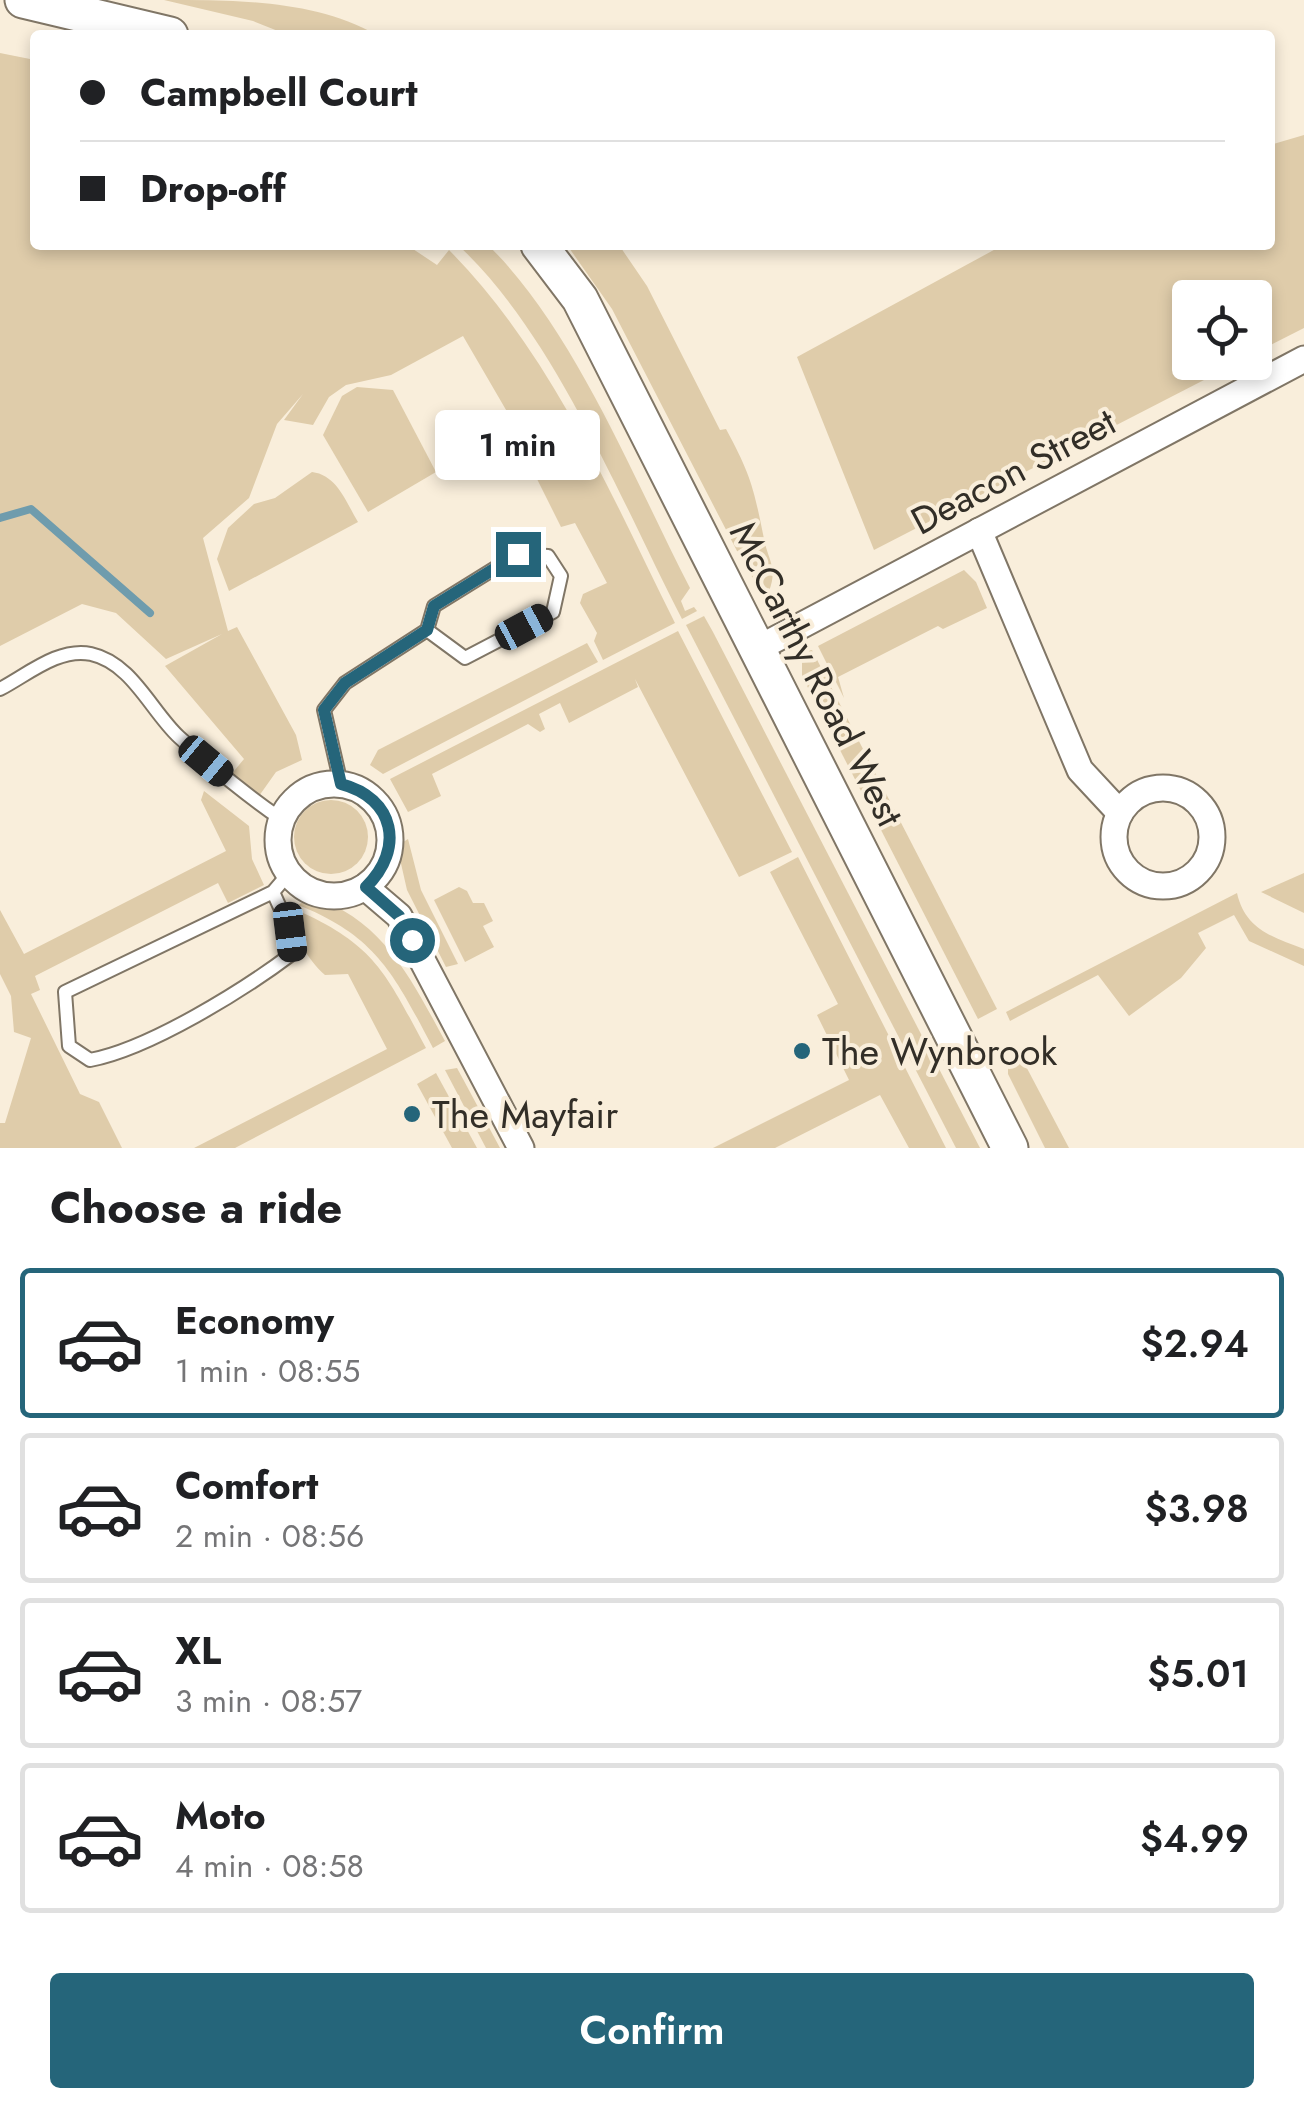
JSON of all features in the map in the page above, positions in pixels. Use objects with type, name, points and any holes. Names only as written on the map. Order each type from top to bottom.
[{"type":"street","points":[[25,0],[149,30]]},
{"type":"street","name":"McCarthy Road West","points":[[543,250],[580,299],[1010,1148]]},
{"type":"street","name":"Deacon Street","points":[[757,649],[1304,359]]},
{"type":"street","points":[[980,531],[1080,770],[1120,813]]},
{"type":"street","points":[[341,784],[372,797],[390,828],[385,860],[366,887],[335,896],[282,882],[277,843],[281,820],[290,802],[314,786],[341,784]]},
{"type":"street","points":[[366,887],[399,916],[521,1148]]},
{"type":"lane","points":[[341,784],[324,710],[345,683],[427,630],[434,606],[518,554],[548,556],[560,576],[553,612],[465,658],[427,630]]},
{"type":"lane","points":[[0,688],[64,654],[90,654],[108,661],[140,688],[174,733],[281,820]]},
{"type":"lane","points":[[282,882],[293,953],[262,976],[119,1054],[90,1060],[69,1046],[65,992],[282,882]]},
{"type":"shaded area","points":[[164,0],[274,4],[327,15],[367,30],[276,30]]},
{"type":"shaded area","points":[[0,53],[30,59],[30,250],[414,250],[437,265],[449,250],[486,291],[549,379],[602,475],[675,623],[603,660],[594,641],[597,633],[580,603],[583,594],[607,583],[575,523],[561,527],[537,479],[534,458],[463,336],[391,375],[346,385],[329,397],[313,425],[284,420],[303,394],[277,424],[249,498],[203,538],[228,631],[237,627],[296,735],[302,760],[276,772],[259,796],[229,777],[244,759],[165,666],[222,634],[166,659],[116,613],[82,604],[0,646]]},
{"type":"shaded area","points":[[1304,135],[1304,328],[1272,344],[1272,280],[1172,280],[1172,380],[1204,380],[874,550],[797,357],[994,250],[1275,250],[1275,144]]},
{"type":"shaded area","points":[[463,250],[492,250],[548,319],[601,408],[690,588],[681,601],[685,611],[694,607],[697,611],[682,619],[584,422],[525,325]]},
{"type":"shaded area","points":[[571,250],[622,250],[647,286],[720,430],[726,429],[746,471],[771,564],[769,591],[754,580],[737,551],[612,309]]},
{"type":"shaded area","points":[[357,387],[393,390],[436,472],[368,512],[323,435],[342,396]]},
{"type":"shaded area","points":[[312,472],[334,484],[358,522],[229,591],[217,559],[228,528],[254,504],[275,498]]},
{"type":"shaded area","points":[[964,570],[976,582],[987,608],[943,629],[938,626],[838,677],[844,698],[818,646]]},
{"type":"shaded area","points":[[704,616],[980,1148],[956,1148],[686,625]]},
{"type":"shaded area","points":[[678,631],[792,852],[739,877],[635,679],[638,687],[569,723],[560,703],[539,714],[545,729],[540,732],[528,724],[432,774],[441,796],[408,812],[390,779]]},
{"type":"shaded area","points":[[587,643],[598,662],[383,774],[370,765],[378,750]]},
{"type":"shaded area","points":[[812,650],[997,1009],[978,1019],[802,676],[802,652]]},
{"type":"shaded area","points":[[204,791],[249,826],[252,859],[264,885],[228,903],[218,883],[35,976],[40,990],[31,994],[80,1094],[99,1102],[122,1148],[0,1148],[0,1123],[5,1123],[31,1038],[14,1032],[11,996],[0,974],[0,910],[24,954],[226,851],[201,800]]},
{"type":"shaded area","points":[[331,800],[357,811],[368,837],[357,863],[331,874],[305,863],[294,837],[305,811]]},
{"type":"shaded area","points":[[408,839],[421,890],[458,964],[446,967],[407,890],[397,846]]},
{"type":"shaded area","points":[[798,857],[946,1148],[909,1148],[880,1095],[775,1148],[713,1148],[849,1080],[817,1015],[838,1004],[770,872]]},
{"type":"shaded area","points":[[1304,873],[1304,913],[1261,892]]},
{"type":"shaded area","points":[[459,887],[467,891],[473,903],[484,903],[493,921],[483,926],[494,947],[465,962],[434,900]]},
{"type":"shaded area","points":[[1237,893],[1253,923],[1271,936],[1304,949],[1304,966],[1249,941],[1234,915],[1198,933],[1206,948],[1181,978],[1129,1016],[1098,975],[1010,1021],[1006,1012]]},
{"type":"shaded area","points":[[311,897],[358,920],[393,954],[445,1041],[433,1048],[394,979],[365,945],[347,930],[298,905]]},
{"type":"shaded area","points":[[290,907],[341,934],[374,962],[426,1048],[235,1148],[194,1148],[387,1049],[348,974],[325,975],[307,954],[285,910]]},
{"type":"shaded area","points":[[1020,1055],[1069,1148],[1045,1148],[1008,1074],[1008,1063]]},
{"type":"shaded area","points":[[457,1068],[500,1148],[486,1148],[445,1070]]},
{"type":"shaded area","points":[[436,1073],[477,1148],[452,1148],[417,1084]]},
{"type":"waterway","points":[[0,518],[31,509],[150,613]]},
{"type":"place","name":"The Wynbrook","points":[[802,1051]]},
{"type":"place","name":"The Mayfair","points":[[412,1114]]},
{"type":"route","points":[[412,940],[399,916],[366,887],[380,873],[390,847],[390,828],[372,797],[341,784],[324,710],[345,683],[427,630],[434,606],[518,554]]}]
